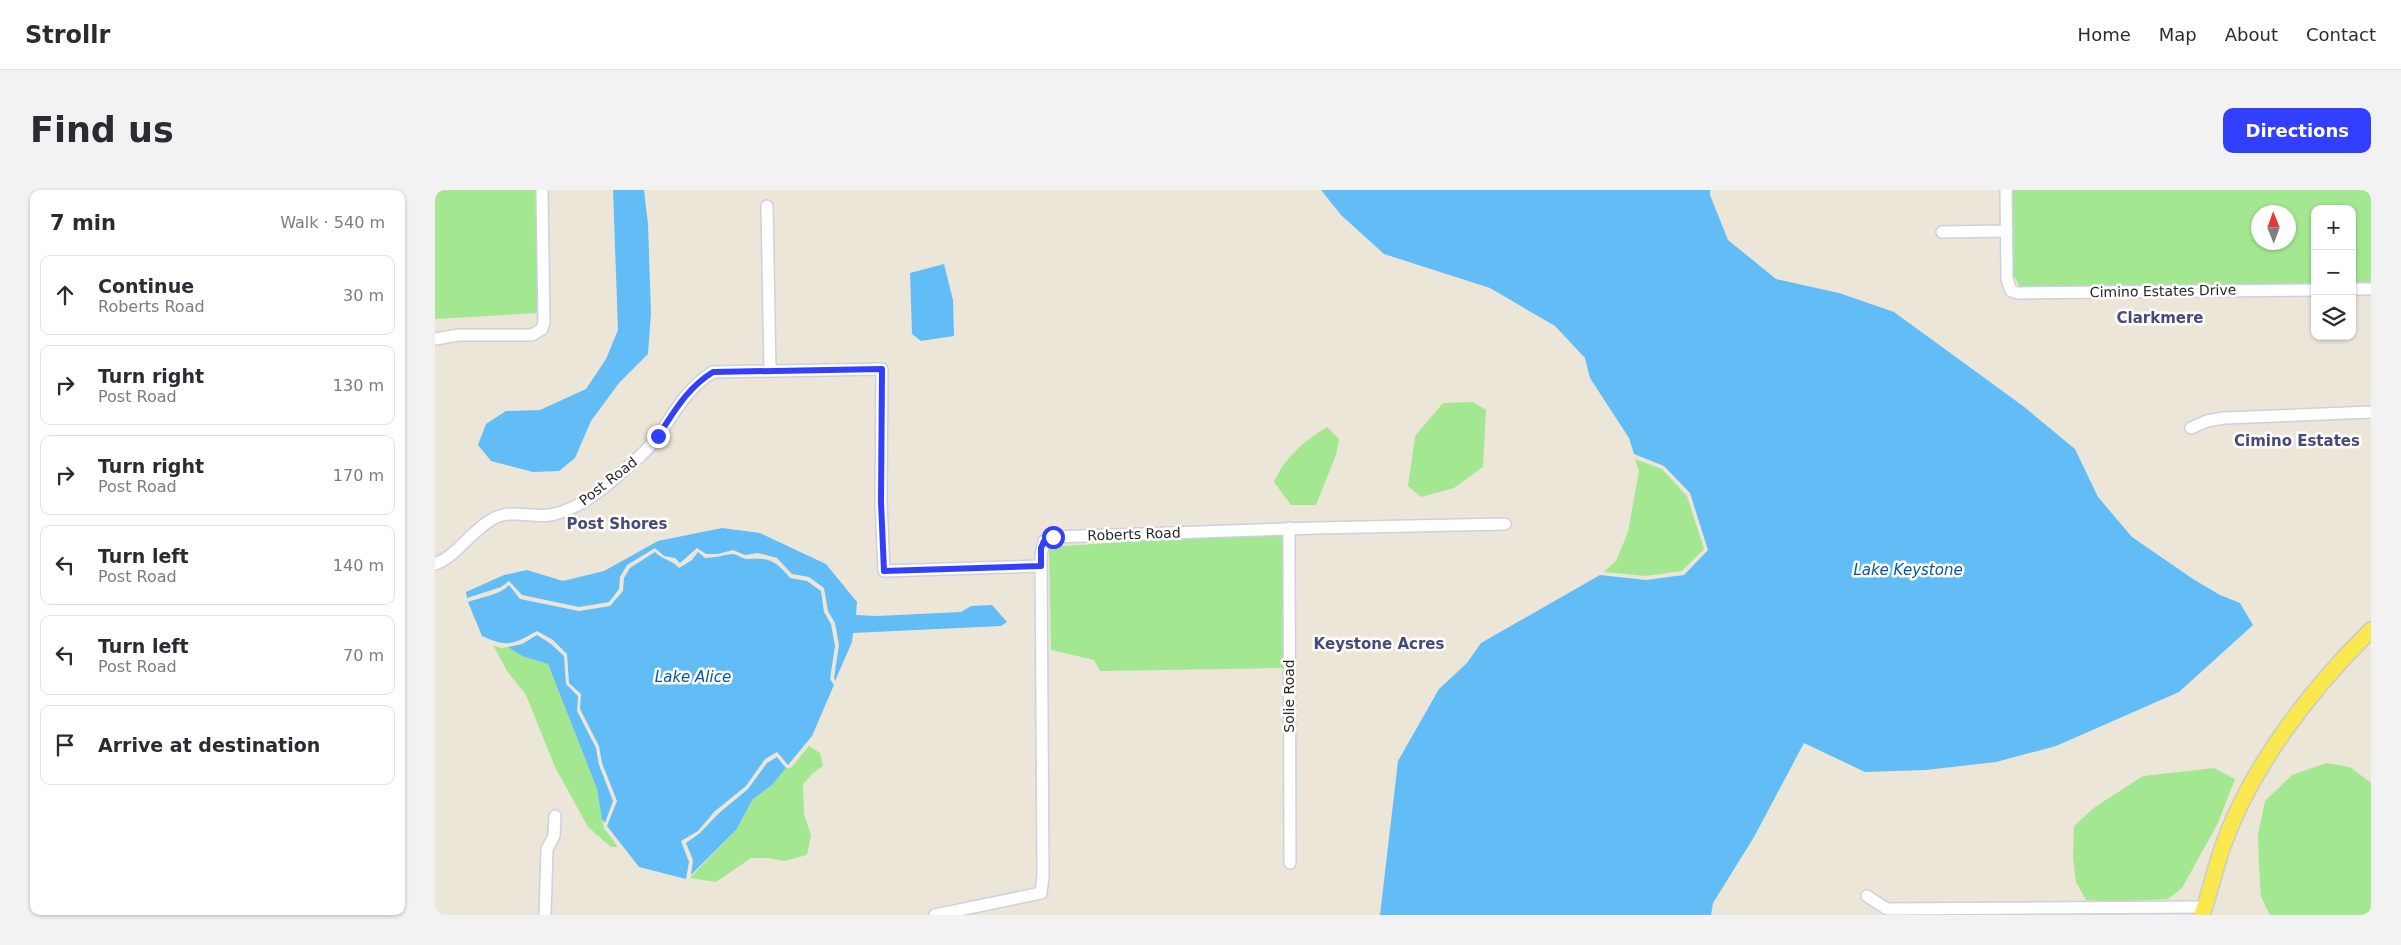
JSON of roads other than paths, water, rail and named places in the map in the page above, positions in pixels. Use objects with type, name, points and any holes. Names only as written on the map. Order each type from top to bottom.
[{"type":"main road","points":[[2203,911],[2223,845],[2238,810],[2281,738],[2302,704],[2322,680],[2371,630]]},
{"type":"main road","points":[[2281,738],[2327,686],[2371,642]]},
{"type":"street","points":[[435,339],[458,335],[532,335],[542,329],[544,322],[542,190]]},
{"type":"street","points":[[1942,232],[2007,231],[2006,190]]},
{"type":"street","points":[[767,206],[770,371]]},
{"type":"street","name":"Cimino Estates Drive","points":[[2007,231],[2007,279],[2011,291],[2018,293],[2311,290]]},
{"type":"street","points":[[2356,289],[2371,289]]},
{"type":"street","name":"Post Road","points":[[435,564],[447,560],[459,546],[492,519],[515,514],[550,515],[579,505],[640,456],[658,436],[683,397],[697,382],[713,372],[882,369],[881,502],[884,571],[1041,566]]},
{"type":"street","points":[[2191,428],[2207,421],[2224,418],[2371,412]]},
{"type":"street","name":"Roberts Road","points":[[935,915],[1041,893],[1043,876],[1041,548],[1044,541],[1053,537],[1289,528],[1505,524]]},
{"type":"street","name":"Solie Road","points":[[1289,528],[1290,863]]},
{"type":"street","points":[[545,915],[547,850],[554,836],[555,816]]},
{"type":"street","points":[[1867,896],[1887,909],[2203,911]]},
{"type":"water","points":[[613,190],[644,190],[648,224],[651,313],[648,354],[619,383],[591,421],[575,458],[559,471],[533,472],[491,461],[478,445],[486,424],[506,411],[540,410],[586,389],[606,359],[618,330]]},
{"type":"water","name":"Lake Keystone","points":[[1321,190],[1710,190],[1710,195],[1728,240],[1776,279],[1839,293],[1894,312],[2023,406],[2075,449],[2098,497],[2132,537],[2193,579],[2220,595],[2240,603],[2253,625],[2179,692],[2056,746],[1996,762],[1926,770],[1865,772],[1804,743],[1754,837],[1713,903],[1711,915],[1380,915],[1398,761],[1439,689],[1467,663],[1481,643],[1600,575],[1646,580],[1684,575],[1708,550],[1690,493],[1664,466],[1634,454],[1629,438],[1590,378],[1585,358],[1555,326],[1490,288],[1384,254],[1341,215]]},
{"type":"water","points":[[944,264],[953,300],[954,336],[921,341],[912,334],[910,273]]},
{"type":"water","points":[[722,528],[760,533],[826,564],[857,602],[856,615],[877,616],[961,612],[971,606],[992,605],[1007,622],[1001,626],[853,633],[852,642],[835,681],[839,645],[835,623],[828,611],[824,588],[809,577],[792,574],[777,558],[758,553],[745,555],[733,550],[718,554],[706,554],[697,548],[680,563],[675,558],[664,556],[655,548],[627,565],[620,577],[619,589],[609,602],[579,607],[522,595],[509,581],[501,587],[467,598],[466,592],[504,575],[527,570],[563,581],[604,571],[658,541]]},
{"type":"water","name":"Lake Alice","points":[[655,552],[679,568],[692,560],[698,552],[705,558],[732,554],[745,559],[771,561],[780,567],[790,578],[807,581],[821,591],[824,612],[831,624],[835,646],[830,679],[834,685],[812,736],[788,765],[777,752],[765,759],[746,786],[715,811],[698,831],[681,841],[689,862],[686,879],[639,867],[607,826],[617,801],[602,763],[599,746],[580,709],[581,694],[569,683],[567,654],[553,640],[537,631],[511,643],[499,642],[482,636],[468,602],[495,593],[509,585],[520,599],[579,611],[610,606],[623,591],[624,578],[630,568]]},
{"type":"water","points":[[537,635],[564,656],[566,684],[578,696],[577,711],[596,748],[599,765],[613,801],[605,823],[602,819],[597,789],[548,664],[522,656],[508,647],[522,644]]},
{"type":"water","points":[[777,757],[786,768],[772,785],[753,799],[736,830],[691,875],[693,860],[686,843],[700,833],[718,814],[748,789],[767,763]]},
{"type":"district","name":"Clarkmere","points":[[2160,318]]},
{"type":"district","name":"Cimino Estates","points":[[2297,441]]},
{"type":"district","name":"Post Shores","points":[[617,524]]},
{"type":"district","name":"Keystone Acres","points":[[1379,644]]}]
